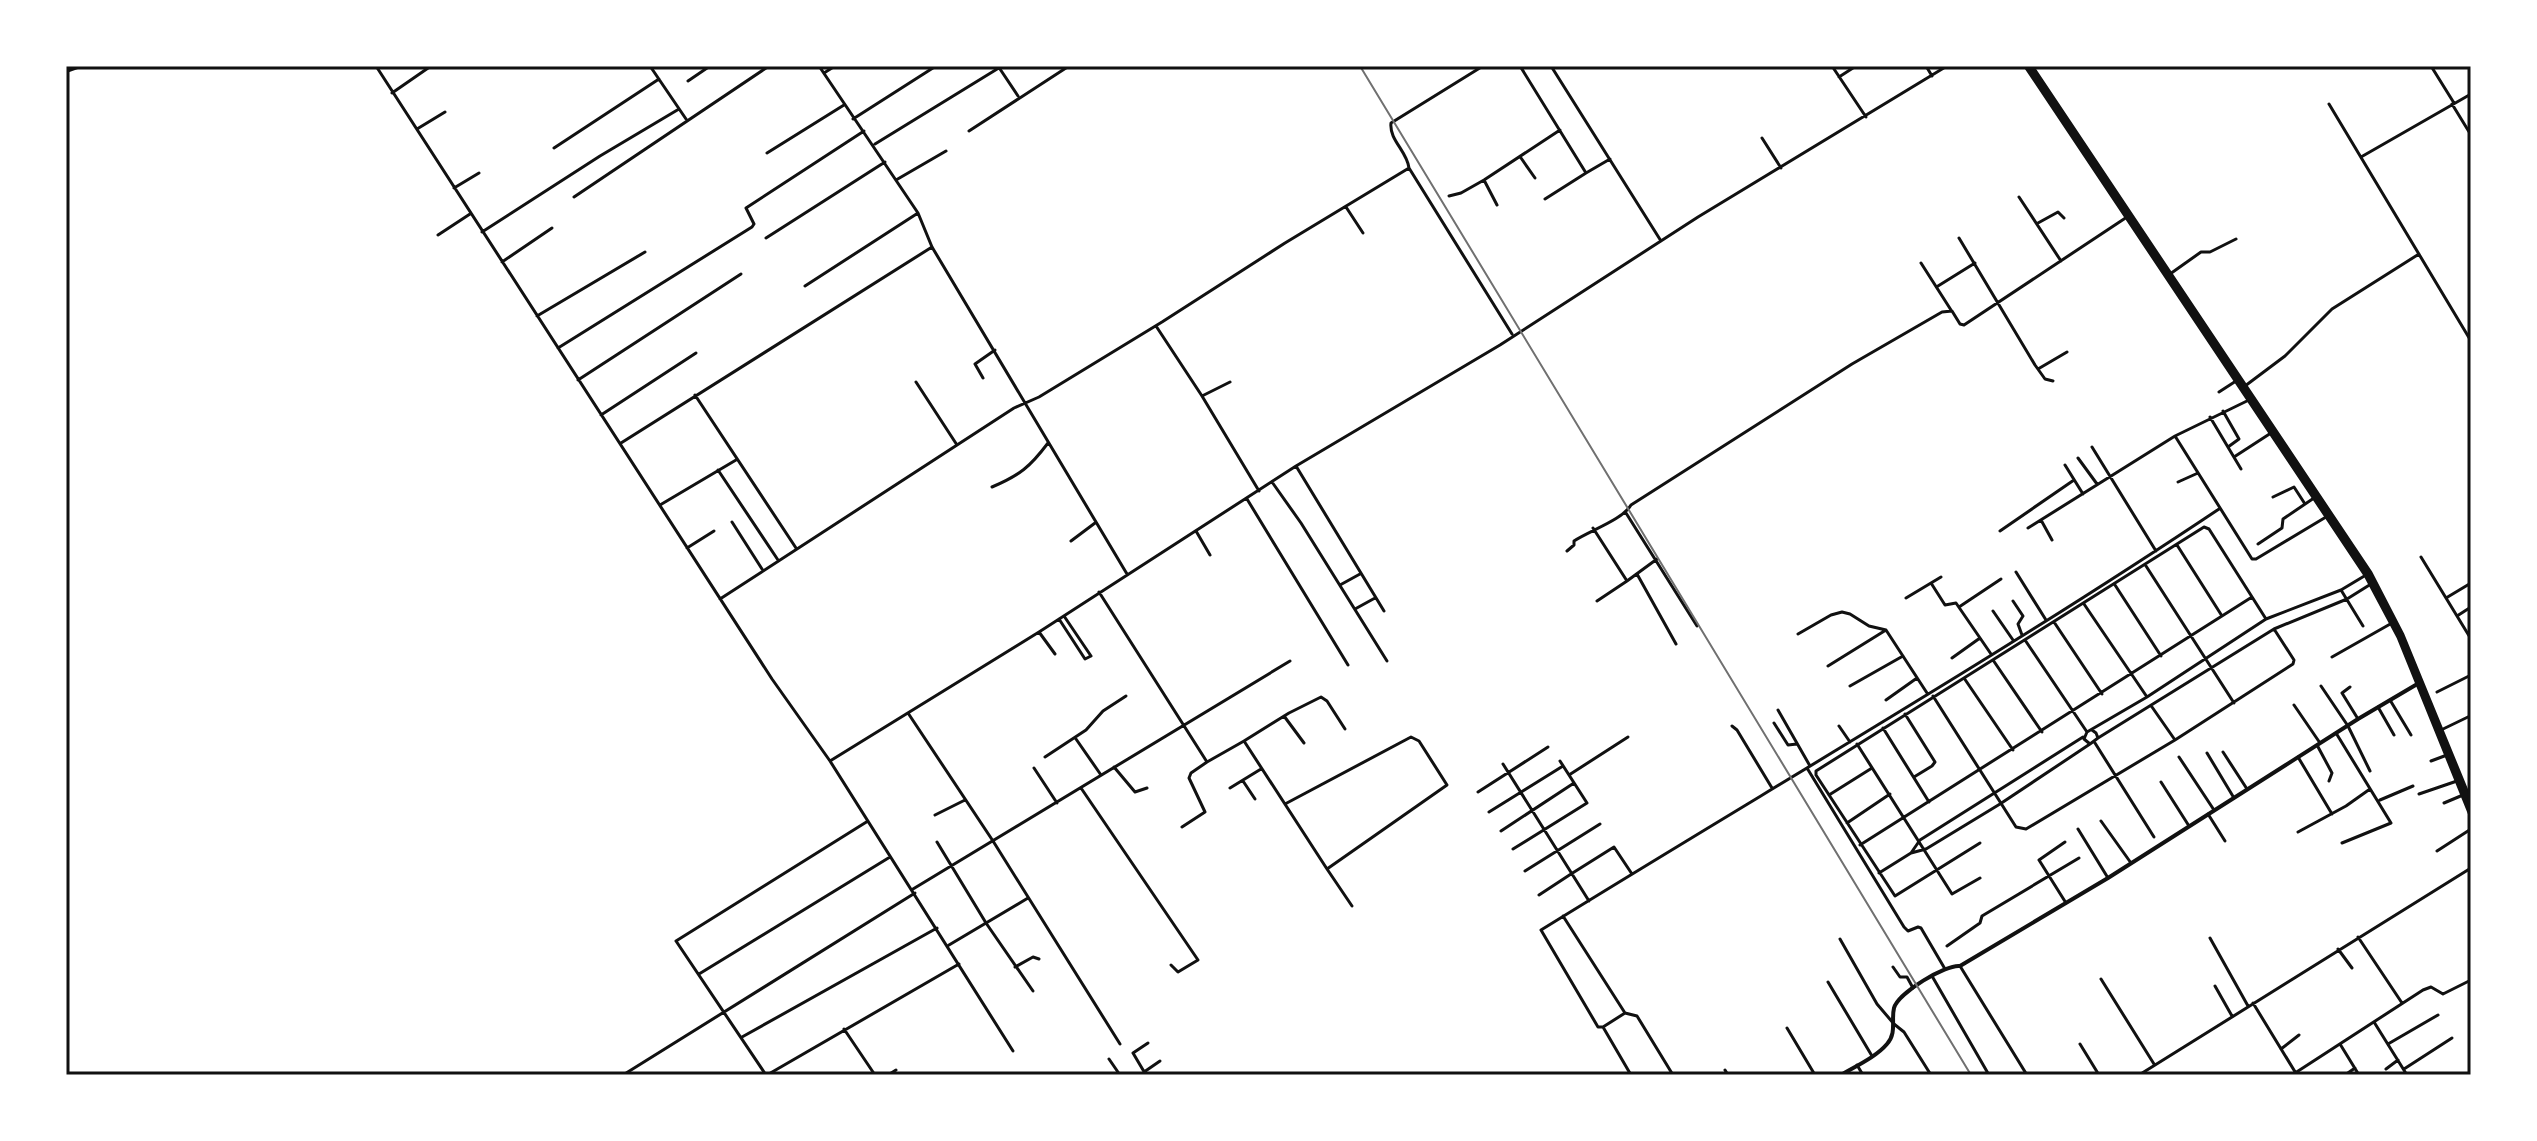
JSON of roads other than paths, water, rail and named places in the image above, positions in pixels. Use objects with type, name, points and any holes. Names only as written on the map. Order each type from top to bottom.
[{"type":"highway","points":[[2029,66],[2366,575],[2420,683],[2471,803]]},
{"type":"highway","points":[[2029,66],[2370,573],[2396,621],[2471,815]]},
{"type":"main road","points":[[66,71],[80,66]]},
{"type":"main road","points":[[1841,1075],[1872,1056],[1890,1040],[1895,1005],[1913,988],[1945,969],[1960,966],[2108,878],[2420,683]]},
{"type":"street","points":[[392,93],[431,66]]},
{"type":"street","points":[[650,66],[687,121]]},
{"type":"street","points":[[688,81],[710,66]]},
{"type":"street","points":[[574,197],[769,66]]},
{"type":"street","points":[[819,66],[918,213],[932,247],[1127,574]]},
{"type":"street","points":[[824,73],[835,66]]},
{"type":"street","points":[[853,119],[936,66]]},
{"type":"street","points":[[874,144],[1000,66],[1018,97]]},
{"type":"street","points":[[969,131],[1069,66]]},
{"type":"street","points":[[1483,66],[1391,123],[1391,134],[1513,336]]},
{"type":"street","points":[[1520,66],[1586,173]]},
{"type":"street","points":[[1551,66],[1661,241]]},
{"type":"street","points":[[1832,66],[1866,117]]},
{"type":"street","points":[[1839,77],[1856,66]]},
{"type":"street","points":[[1926,66],[1932,76]]},
{"type":"street","points":[[830,761],[1039,632],[1296,466],[1513,336],[1661,241],[1947,66]]},
{"type":"street","points":[[2431,66],[2471,135]]},
{"type":"street","points":[[377,67],[720,599],[830,761],[1013,1051]]},
{"type":"street","points":[[554,148],[659,79]]},
{"type":"street","points":[[2361,157],[2471,94]]},
{"type":"street","points":[[2329,104],[2471,341]]},
{"type":"street","points":[[767,153],[844,105]]},
{"type":"street","points":[[482,232],[679,109]]},
{"type":"street","points":[[417,129],[445,112]]},
{"type":"street","points":[[1449,196],[1484,180],[1560,130]]},
{"type":"street","points":[[557,348],[754,225],[746,208],[864,131]]},
{"type":"street","points":[[1762,138],[1781,168]]},
{"type":"street","points":[[896,180],[946,151]]},
{"type":"street","points":[[1520,157],[1535,178]]},
{"type":"street","points":[[1545,199],[1610,159]]},
{"type":"street","points":[[766,238],[885,162]]},
{"type":"street","points":[[720,599],[957,445],[1156,326],[1409,168]]},
{"type":"street","points":[[454,188],[479,173]]},
{"type":"street","points":[[1484,180],[1497,205]]},
{"type":"street","points":[[2019,197],[2061,261]]},
{"type":"street","points":[[1346,207],[1363,233]]},
{"type":"street","points":[[2036,224],[2058,212],[2064,218]]},
{"type":"street","points":[[805,286],[918,213]]},
{"type":"street","points":[[438,235],[470,214]]},
{"type":"street","points":[[1921,263],[1960,324],[1964,325],[2127,217]]},
{"type":"street","points":[[502,262],[552,228]]},
{"type":"street","points":[[1959,238],[2038,369],[2045,379],[2053,381]]},
{"type":"street","points":[[2170,274],[2201,252],[2210,252],[2236,239]]},
{"type":"street","points":[[619,444],[932,247]]},
{"type":"street","points":[[537,316],[645,252]]},
{"type":"street","points":[[2245,386],[2285,356],[2332,309],[2419,254]]},
{"type":"street","points":[[1938,286],[1975,263]]},
{"type":"street","points":[[578,380],[741,274]]},
{"type":"street","points":[[1567,551],[1574,541],[1593,528],[1626,513],[1631,505],[1852,364],[1942,312],[1952,311]]},
{"type":"street","points":[[1156,326],[1259,491]]},
{"type":"street","points":[[983,378],[975,364],[995,350]]},
{"type":"street","points":[[2038,369],[2067,352]]},
{"type":"street","points":[[601,415],[696,353]]},
{"type":"street","points":[[2219,392],[2236,381]]},
{"type":"street","points":[[916,382],[957,445]]},
{"type":"street","points":[[1202,396],[1230,382]]},
{"type":"street","points":[[695,395],[796,548]]},
{"type":"street","points":[[2028,528],[2175,436],[2249,400]]},
{"type":"street","points":[[2223,411],[2239,439],[2228,447]]},
{"type":"street","points":[[2210,417],[2241,469]]},
{"type":"street","points":[[2234,457],[2271,433]]},
{"type":"street","points":[[2175,436],[2250,557],[2255,559],[2326,517]]},
{"type":"street","points":[[992,487],[1029,468],[1048,443]]},
{"type":"street","points":[[2092,447],[2156,551]]},
{"type":"street","points":[[2078,458],[2097,485]]},
{"type":"street","points":[[660,506],[736,460]]},
{"type":"street","points":[[2065,465],[2083,494]]},
{"type":"street","points":[[1296,466],[1384,611]]},
{"type":"street","points":[[718,470],[778,560]]},
{"type":"street","points":[[2178,482],[2198,473]]},
{"type":"street","points":[[2000,531],[2074,480]]},
{"type":"street","points":[[1272,482],[1387,661]]},
{"type":"street","points":[[2273,497],[2294,487],[2306,504]]},
{"type":"street","points":[[2258,544],[2281,529],[2282,520],[2314,498]]},
{"type":"street","points":[[1247,499],[1348,665]]},
{"type":"street","points":[[1625,1013],[1603,1027],[1597,1026],[1541,930],[1850,742],[2219,509]]},
{"type":"street","points":[[1626,513],[1697,626]]},
{"type":"street","points":[[2041,520],[2052,540]]},
{"type":"street","points":[[732,522],[763,570]]},
{"type":"street","points":[[1071,541],[1095,523]]},
{"type":"street","points":[[1593,528],[1627,581]]},
{"type":"street","points":[[1980,843],[1896,896],[1860,845],[1816,775],[1816,770],[2207,528],[2266,619]]},
{"type":"street","points":[[1195,529],[1210,555]]},
{"type":"street","points":[[687,548],[714,531]]},
{"type":"street","points":[[2177,544],[2222,616]]},
{"type":"street","points":[[2421,557],[2471,639]]},
{"type":"street","points":[[1597,601],[1657,559]]},
{"type":"street","points":[[2146,566],[2234,703]]},
{"type":"street","points":[[2016,572],[2046,620]]},
{"type":"street","points":[[1340,585],[1360,574]]},
{"type":"street","points":[[1637,574],[1676,644]]},
{"type":"street","points":[[1911,853],[1920,840],[2266,619],[2341,590],[2366,575]]},
{"type":"street","points":[[1906,598],[1941,577]]},
{"type":"street","points":[[2437,582],[2443,578]]},
{"type":"street","points":[[1959,607],[2001,579]]},
{"type":"street","points":[[1931,583],[1945,605],[1954,602],[1959,607],[1991,654]]},
{"type":"street","points":[[2446,598],[2471,583]]},
{"type":"street","points":[[1878,873],[1911,853],[1926,849],[2000,804],[2274,629],[2347,599],[2371,584]]},
{"type":"street","points":[[2115,585],[2161,656]]},
{"type":"street","points":[[2341,590],[2363,626]]},
{"type":"street","points":[[1099,592],[1207,762]]},
{"type":"street","points":[[1860,845],[2252,597]]},
{"type":"street","points":[[1355,609],[1375,598]]},
{"type":"street","points":[[2013,601],[2023,616],[2018,624],[2022,635]]},
{"type":"street","points":[[2084,604],[2147,697]]},
{"type":"street","points":[[2457,616],[2471,607]]},
{"type":"street","points":[[1993,611],[2013,640]]},
{"type":"street","points":[[1798,634],[1842,612],[1869,626],[1886,630],[1927,693]]},
{"type":"street","points":[[1059,619],[1085,659],[1091,658],[1064,616]]},
{"type":"street","points":[[2054,622],[2102,694]]},
{"type":"street","points":[[2332,657],[2392,623]]},
{"type":"street","points":[[1933,696],[2016,827],[2026,829],[2175,740],[2294,663],[2274,629]]},
{"type":"street","points":[[1828,666],[1886,630]]},
{"type":"street","points":[[1039,632],[1055,654]]},
{"type":"street","points":[[1952,658],[1980,638]]},
{"type":"street","points":[[2025,640],[2154,837]]},
{"type":"street","points":[[1850,686],[1903,656]]},
{"type":"street","points":[[1993,660],[2042,732]]},
{"type":"street","points":[[623,1075],[993,841],[1290,661]]},
{"type":"street","points":[[2437,692],[2471,675]]},
{"type":"street","points":[[1886,700],[1917,678]]},
{"type":"street","points":[[1964,678],[2013,750]]},
{"type":"street","points":[[2321,686],[2348,726],[2370,771]]},
{"type":"street","points":[[2350,687],[2342,693],[2358,719]]},
{"type":"street","points":[[1045,757],[1076,738],[1103,711],[1126,696]]},
{"type":"street","points":[[1182,827],[1205,812],[1189,778],[1191,773],[1207,762],[1284,716],[1323,698],[1345,729]]},
{"type":"street","points":[[2390,700],[2411,735]]},
{"type":"street","points":[[2294,705],[2332,773],[2329,781]]},
{"type":"street","points":[[2152,707],[2175,740]]},
{"type":"street","points":[[2378,707],[2394,735]]},
{"type":"street","points":[[1778,710],[1904,927],[1908,931],[1920,927],[1945,969]]},
{"type":"street","points":[[908,713],[993,841],[1120,1044]]},
{"type":"street","points":[[1905,714],[1935,762],[1914,777]]},
{"type":"street","points":[[1284,716],[1304,743]]},
{"type":"street","points":[[2441,730],[2470,716]]},
{"type":"street","points":[[1774,723],[1788,746],[1798,743]]},
{"type":"street","points":[[1732,726],[1739,732],[1772,788]]},
{"type":"street","points":[[1839,726],[1850,742]]},
{"type":"street","points":[[1883,728],[1929,802]]},
{"type":"street","points":[[2088,733],[2096,733],[2094,742]]},
{"type":"street","points":[[2336,733],[2391,824],[2342,843]]},
{"type":"street","points":[[1285,804],[1411,737],[1419,741],[1445,779],[1447,785],[1444,790],[1327,869]]},
{"type":"street","points":[[1569,775],[1628,737]]},
{"type":"street","points":[[1076,738],[1101,775]]},
{"type":"street","points":[[1244,741],[1352,906]]},
{"type":"street","points":[[1857,744],[1953,894],[1980,878]]},
{"type":"street","points":[[1478,792],[1548,747]]},
{"type":"street","points":[[2223,752],[2247,789]]},
{"type":"street","points":[[2207,753],[2234,798]]},
{"type":"street","points":[[2431,761],[2447,755]]},
{"type":"street","points":[[2179,757],[2214,810]]},
{"type":"street","points":[[2298,757],[2332,814]]},
{"type":"street","points":[[1513,849],[1587,803],[1560,761]]},
{"type":"street","points":[[1503,764],[1589,901]]},
{"type":"street","points":[[1489,812],[1563,766]]},
{"type":"street","points":[[1114,767],[1135,792],[1147,788]]},
{"type":"street","points":[[1034,768],[1057,803]]},
{"type":"street","points":[[1829,795],[1872,768]]},
{"type":"street","points":[[1230,788],[1261,769]]},
{"type":"street","points":[[1243,781],[1255,799]]},
{"type":"street","points":[[2419,794],[2457,781]]},
{"type":"street","points":[[2161,782],[2189,826]]},
{"type":"street","points":[[1501,831],[1574,783]]},
{"type":"street","points":[[2379,801],[2413,786]]},
{"type":"street","points":[[1081,788],[1198,960],[1178,972],[1171,965]]},
{"type":"street","points":[[2298,832],[2371,788]]},
{"type":"street","points":[[1847,823],[1890,794]]},
{"type":"street","points":[[2444,803],[2463,795]]},
{"type":"street","points":[[935,815],[965,800]]},
{"type":"street","points":[[2208,814],[2225,841]]},
{"type":"street","points":[[868,821],[679,939],[676,944],[766,1075],[959,964]]},
{"type":"street","points":[[2101,821],[2131,863]]},
{"type":"street","points":[[1525,871],[1600,824]]},
{"type":"street","points":[[2078,829],[2108,878]]},
{"type":"street","points":[[2437,851],[2471,829]]},
{"type":"street","points":[[937,842],[986,923],[1033,991]]},
{"type":"street","points":[[2065,842],[2039,860],[2066,903]]},
{"type":"street","points":[[1539,895],[1614,847],[1632,874]]},
{"type":"street","points":[[699,975],[890,857]]},
{"type":"street","points":[[1947,946],[1980,923],[1982,916],[2079,858]]},
{"type":"street","points":[[2139,1075],[2471,868]]},
{"type":"street","points":[[948,945],[1028,898]]},
{"type":"street","points":[[1563,916],[1625,1013],[1637,1016],[1673,1075]]},
{"type":"street","points":[[742,1037],[937,928]]},
{"type":"street","points":[[2358,937],[2402,1003]]},
{"type":"street","points":[[2210,938],[2248,1006]]},
{"type":"street","points":[[1840,939],[1877,1004],[1904,1032],[1931,1075]]},
{"type":"street","points":[[2338,949],[2352,968]]},
{"type":"street","points":[[1015,967],[1033,957],[1039,959]]},
{"type":"street","points":[[1960,966],[2027,1075]]},
{"type":"street","points":[[1893,967],[1900,977],[1907,977],[1913,988]]},
{"type":"street","points":[[1932,976],[1989,1075]]},
{"type":"street","points":[[2101,979],[2155,1065]]},
{"type":"street","points":[[2253,1003],[2295,1074],[2430,987],[2442,994],[2471,980]]},
{"type":"street","points":[[1828,982],[1872,1056]]},
{"type":"street","points":[[2215,986],[2232,1016]]},
{"type":"street","points":[[2388,1044],[2438,1015]]},
{"type":"street","points":[[2374,1022],[2407,1075]]},
{"type":"street","points":[[1603,1027],[1631,1075]]},
{"type":"street","points":[[1787,1028],[1815,1075]]},
{"type":"street","points":[[844,1029],[875,1075]]},
{"type":"street","points":[[2281,1049],[2299,1035]]},
{"type":"street","points":[[2404,1069],[2452,1038]]},
{"type":"street","points":[[1148,1043],[1133,1053],[1145,1073],[1160,1061]]},
{"type":"street","points":[[2340,1043],[2359,1075]]},
{"type":"street","points":[[2080,1044],[2099,1075]]},
{"type":"street","points":[[1109,1059],[1120,1075]]},
{"type":"street","points":[[2386,1069],[2398,1060]]},
{"type":"street","points":[[1857,1065],[1863,1075]]},
{"type":"street","points":[[2149,1068],[2153,1075]]},
{"type":"street","points":[[2345,1075],[2355,1068]]},
{"type":"street","points":[[888,1075],[896,1070]]},
{"type":"railway","points":[[1360,66],[1971,1075]]}]
